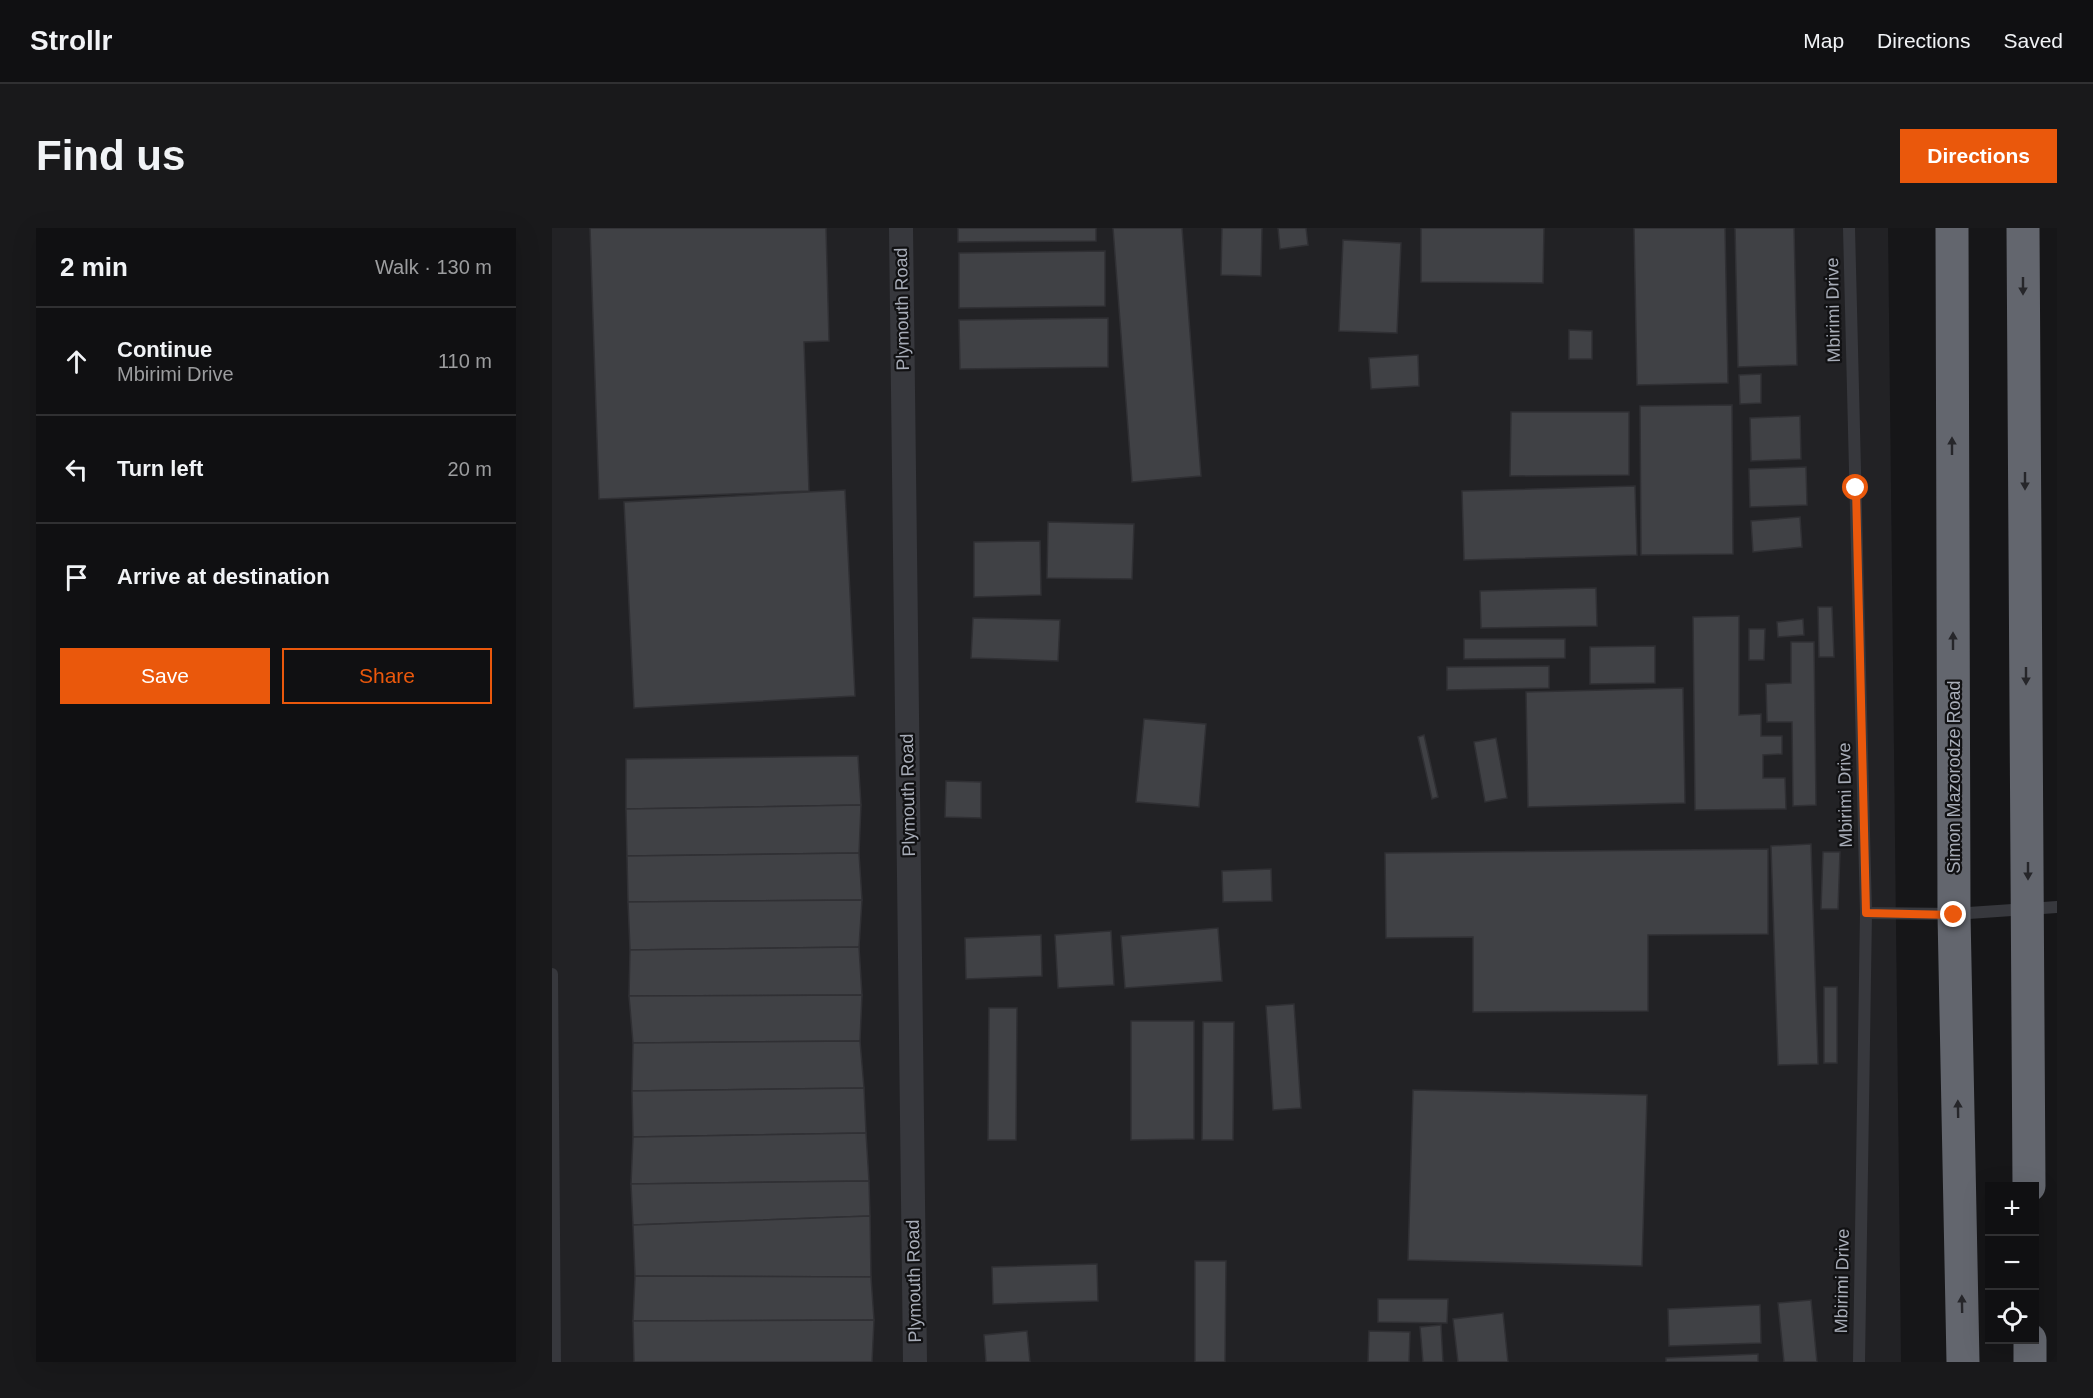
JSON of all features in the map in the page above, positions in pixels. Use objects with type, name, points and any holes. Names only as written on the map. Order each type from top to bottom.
[{"type":"highway","name":"Simon Mazorodze Road","points":[[1952,228],[1954,915],[1963,1362]]},
{"type":"highway","points":[[2023,228],[2042,907],[2029,1182]]},
{"type":"highway","points":[[2030,1344],[2030,1362]]},
{"type":"street","name":"Plymouth Road","points":[[901,228],[915,1362]]},
{"type":"lane","name":"Mbirimi Drive","points":[[1849,228],[1866,913],[1859,1362]]},
{"type":"lane","points":[[1866,913],[1954,915],[2042,907]]},
{"type":"lane","points":[[552,974],[555,1362]]},
{"type":"shaded area","points":[[552,228],[1888,228],[1901,1362],[552,1362]]},
{"type":"building","points":[[590,228],[826,228],[829,341],[804,342],[809,491],[599,499]]},
{"type":"building","points":[[958,228],[1096,228],[1096,241],[958,242]]},
{"type":"building","points":[[1113,228],[1182,228],[1201,476],[1132,482]]},
{"type":"building","points":[[1222,228],[1262,228],[1261,276],[1221,275]]},
{"type":"building","points":[[1278,228],[1306,228],[1308,245],[1280,249]]},
{"type":"building","points":[[1421,228],[1544,228],[1543,283],[1421,282]]},
{"type":"building","points":[[1634,228],[1725,228],[1728,383],[1637,385]]},
{"type":"building","points":[[1735,228],[1794,228],[1797,365],[1738,367]]},
{"type":"building","points":[[1343,240],[1401,243],[1397,333],[1339,331]]},
{"type":"building","points":[[1105,251],[1105,306],[959,308],[959,253]]},
{"type":"building","points":[[1108,318],[1108,367],[960,369],[959,320]]},
{"type":"building","points":[[1569,330],[1592,331],[1592,359],[1569,359]]},
{"type":"building","points":[[1418,355],[1419,386],[1371,389],[1369,358]]},
{"type":"building","points":[[1761,374],[1761,403],[1740,404],[1739,375]]},
{"type":"building","points":[[1732,405],[1733,554],[1641,555],[1640,406]]},
{"type":"building","points":[[1511,412],[1629,412],[1629,475],[1510,476]]},
{"type":"building","points":[[1800,416],[1801,459],[1751,461],[1750,418]]},
{"type":"building","points":[[1806,467],[1807,505],[1750,507],[1749,469]]},
{"type":"building","points":[[1635,486],[1637,555],[1464,560],[1462,491]]},
{"type":"building","points":[[845,490],[855,696],[634,708],[624,502]]},
{"type":"building","points":[[1800,517],[1802,547],[1753,552],[1751,521]]},
{"type":"building","points":[[1048,522],[1134,524],[1132,579],[1047,578]]},
{"type":"building","points":[[1040,541],[1041,595],[974,597],[974,542]]},
{"type":"building","points":[[1596,588],[1597,626],[1481,628],[1480,591]]},
{"type":"building","points":[[1818,607],[1832,607],[1834,657],[1819,657]]},
{"type":"building","points":[[1739,616],[1739,715],[1761,714],[1761,736],[1782,736],[1782,754],[1763,755],[1763,778],[1785,778],[1786,809],[1695,810],[1693,617]]},
{"type":"building","points":[[973,618],[1060,620],[1058,661],[971,658]]},
{"type":"building","points":[[1803,619],[1804,635],[1778,637],[1777,622]]},
{"type":"building","points":[[1749,629],[1765,629],[1764,660],[1749,660]]},
{"type":"building","points":[[1464,639],[1565,639],[1565,658],[1464,659]]},
{"type":"building","points":[[1791,642],[1814,642],[1816,805],[1793,806],[1792,722],[1767,722],[1766,684],[1791,683]]},
{"type":"building","points":[[1655,646],[1655,683],[1590,684],[1590,647]]},
{"type":"building","points":[[1549,666],[1549,688],[1447,690],[1447,667]]},
{"type":"building","points":[[1683,688],[1685,803],[1528,807],[1526,692]]},
{"type":"building","points":[[1144,719],[1206,724],[1199,807],[1136,802]]},
{"type":"building","points":[[1424,735],[1438,797],[1432,799],[1418,737]]},
{"type":"building","points":[[1496,738],[1507,798],[1485,802],[1474,742]]},
{"type":"building","points":[[858,756],[861,805],[626,809],[626,759]]},
{"type":"building","points":[[946,781],[981,782],[981,818],[945,817]]},
{"type":"building","points":[[861,805],[859,853],[627,856],[626,809]]},
{"type":"building","points":[[1811,844],[1818,1064],[1778,1065],[1771,846]]},
{"type":"building","points":[[1768,849],[1768,934],[1648,935],[1648,1011],[1473,1012],[1473,937],[1386,938],[1385,853]]},
{"type":"building","points":[[1823,852],[1840,852],[1838,909],[1821,909]]},
{"type":"building","points":[[859,853],[862,900],[628,902],[627,856]]},
{"type":"building","points":[[1271,869],[1272,901],[1223,902],[1222,871]]},
{"type":"building","points":[[862,900],[859,947],[630,950],[628,902]]},
{"type":"building","points":[[1218,928],[1222,981],[1125,988],[1121,936]]},
{"type":"building","points":[[1111,931],[1114,985],[1058,988],[1055,935]]},
{"type":"building","points":[[1041,935],[1042,976],[966,979],[965,938]]},
{"type":"building","points":[[859,947],[862,995],[629,996],[630,950]]},
{"type":"building","points":[[1824,987],[1837,987],[1837,1063],[1824,1063]]},
{"type":"building","points":[[862,995],[860,1041],[633,1043],[629,996]]},
{"type":"building","points":[[1294,1004],[1301,1108],[1273,1110],[1266,1006]]},
{"type":"building","points":[[989,1008],[1017,1008],[1016,1140],[988,1140]]},
{"type":"building","points":[[1131,1021],[1194,1021],[1194,1139],[1131,1140]]},
{"type":"building","points":[[1203,1022],[1234,1022],[1233,1140],[1202,1140]]},
{"type":"building","points":[[860,1041],[864,1088],[632,1091],[633,1043]]},
{"type":"building","points":[[864,1088],[866,1133],[633,1137],[632,1091]]},
{"type":"building","points":[[1413,1090],[1647,1095],[1642,1266],[1408,1260]]},
{"type":"building","points":[[866,1133],[869,1181],[631,1184],[633,1137]]},
{"type":"building","points":[[869,1181],[870,1216],[633,1225],[631,1184]]},
{"type":"building","points":[[870,1216],[871,1277],[635,1276],[633,1225]]},
{"type":"building","points":[[1195,1261],[1226,1261],[1225,1362],[1195,1362]]},
{"type":"building","points":[[1097,1264],[1098,1301],[993,1304],[992,1267]]},
{"type":"building","points":[[635,1276],[871,1277],[874,1320],[633,1321]]},
{"type":"building","points":[[1378,1299],[1448,1299],[1447,1323],[1378,1322]]},
{"type":"building","points":[[1811,1300],[1817,1362],[1784,1362],[1778,1303]]},
{"type":"building","points":[[1760,1305],[1761,1343],[1669,1346],[1668,1309]]},
{"type":"building","points":[[1503,1313],[1508,1362],[1458,1362],[1453,1319]]},
{"type":"building","points":[[874,1320],[872,1362],[634,1362],[633,1321]]},
{"type":"building","points":[[1441,1325],[1443,1362],[1423,1362],[1420,1327]]},
{"type":"building","points":[[1027,1331],[1030,1362],[986,1362],[984,1335]]},
{"type":"building","points":[[1369,1331],[1410,1332],[1409,1362],[1368,1362]]},
{"type":"building","points":[[1758,1354],[1758,1362],[1666,1362],[1666,1358]]},
{"type":"route","points":[[1856,488],[1866,913],[1954,915]]}]
